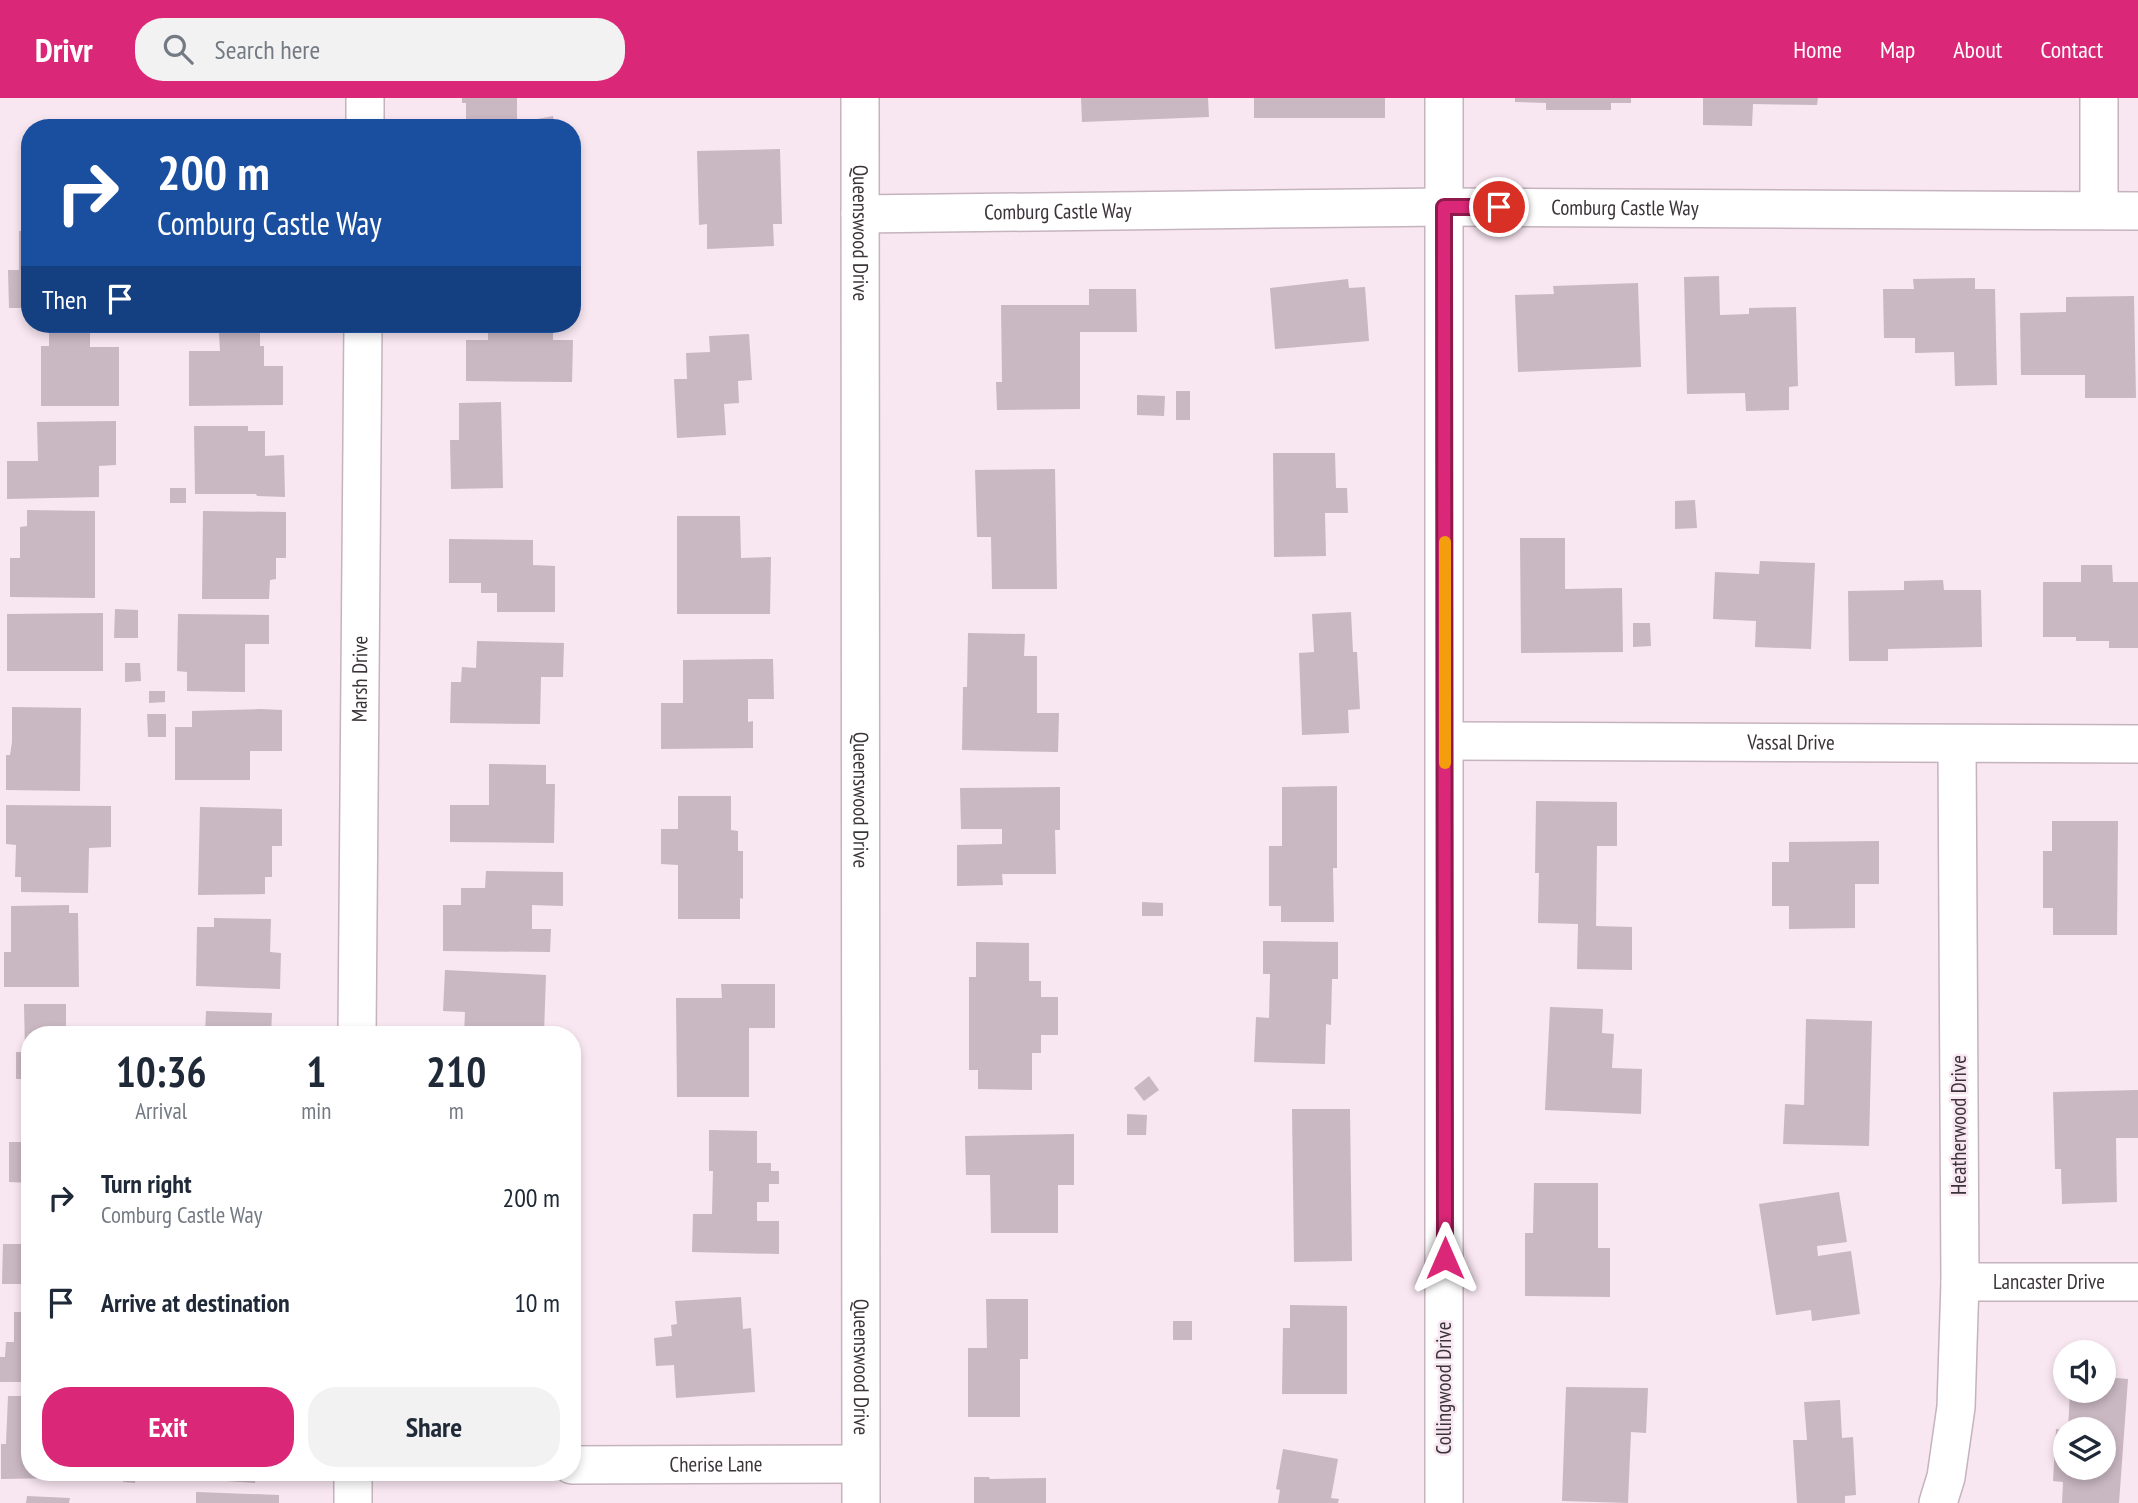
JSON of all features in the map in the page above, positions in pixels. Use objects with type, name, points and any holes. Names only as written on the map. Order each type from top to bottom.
[{"type":"street","points":[[365,98],[365,119]]},
{"type":"street","name":"Queenswood Drive","points":[[860,98],[861,1503]]},
{"type":"street","name":"Collingwood Drive","points":[[1444,98],[1444,1503]]},
{"type":"street","points":[[2099,98],[2099,210]]},
{"type":"street","name":"Comburg Castle Way","points":[[860,214],[1444,207],[2138,211]]},
{"type":"street","name":"Marsh Drive","points":[[357,1026],[363,333]]},
{"type":"street","name":"Vassal Drive","points":[[1445,741],[2138,744]]},
{"type":"street","name":"Heatherwood Drive","points":[[1938,1503],[1946,1477],[1956,1406],[1959,1282],[1957,744]]},
{"type":"street","name":"Lancaster Drive","points":[[1959,1282],[2138,1282]]},
{"type":"street","name":"Cherise Lane","points":[[581,1465],[860,1464]]},
{"type":"street","points":[[353,1481],[353,1503]]},
{"type":"building","points":[[462,98],[517,98],[517,119],[466,119],[466,103],[462,103]]},
{"type":"building","points":[[1081,98],[1208,98],[1209,117],[1082,122]]},
{"type":"building","points":[[1254,98],[1385,98],[1385,118],[1254,118]]},
{"type":"building","points":[[1515,98],[1631,98],[1631,103],[1611,103],[1611,110],[1546,110],[1546,103],[1515,102]]},
{"type":"building","points":[[1703,98],[1818,98],[1817,105],[1753,104],[1752,126],[1703,125]]},
{"type":"building","points":[[780,149],[782,224],[773,224],[774,246],[707,249],[707,224],[699,225],[697,151]]},
{"type":"building","points":[[19,231],[21,308],[9,308],[8,270],[19,270]]},
{"type":"building","points":[[1719,276],[1720,315],[1749,314],[1749,308],[1796,307],[1798,386],[1789,387],[1789,410],[1746,411],[1745,393],[1687,394],[1684,277]]},
{"type":"building","points":[[1975,278],[1975,289],[1995,289],[1997,385],[1955,386],[1954,352],[1915,353],[1915,338],[1884,338],[1883,289],[1914,289],[1913,279]]},
{"type":"building","points":[[1348,279],[1349,288],[1365,287],[1369,341],[1275,349],[1270,288]]},
{"type":"building","points":[[1638,283],[1641,367],[1518,372],[1515,295],[1554,294],[1553,286]]},
{"type":"building","points":[[1089,289],[1136,289],[1137,332],[1080,332],[1080,409],[997,410],[996,382],[1002,382],[1001,305],[1089,305]]},
{"type":"building","points":[[2134,296],[2136,398],[2085,398],[2085,375],[2021,375],[2020,313],[2066,312],[2066,297]]},
{"type":"building","points":[[49,333],[90,333],[90,347],[119,347],[119,406],[41,406],[41,346],[49,346]]},
{"type":"building","points":[[219,333],[260,333],[260,346],[264,346],[264,366],[283,366],[283,405],[189,406],[189,351],[220,351]]},
{"type":"building","points":[[488,333],[553,333],[553,340],[573,340],[572,382],[466,381],[466,340],[488,340]]},
{"type":"building","points":[[749,334],[752,380],[738,381],[739,403],[724,404],[726,435],[677,438],[674,379],[687,379],[686,353],[710,352],[709,336]]},
{"type":"building","points":[[1176,391],[1190,391],[1190,420],[1176,420]]},
{"type":"building","points":[[1137,395],[1165,396],[1164,416],[1137,415]]},
{"type":"building","points":[[501,402],[503,488],[451,489],[450,440],[459,440],[459,403]]},
{"type":"building","points":[[116,421],[116,465],[99,466],[99,497],[7,499],[7,461],[38,461],[37,422]]},
{"type":"building","points":[[194,426],[248,426],[248,431],[265,431],[265,456],[284,455],[285,497],[195,494]]},
{"type":"building","points":[[1273,453],[1335,453],[1336,488],[1347,488],[1348,513],[1325,513],[1326,556],[1274,557]]},
{"type":"building","points":[[1055,469],[1057,589],[992,589],[991,537],[977,537],[975,470]]},
{"type":"building","points":[[170,488],[186,488],[186,503],[170,503]]},
{"type":"building","points":[[1695,500],[1697,528],[1675,529],[1675,501]]},
{"type":"building","points":[[27,510],[95,511],[95,598],[10,597],[10,558],[20,558],[20,527],[27,526]]},
{"type":"building","points":[[203,511],[286,512],[286,558],[276,558],[276,579],[270,580],[269,599],[202,599]]},
{"type":"building","points":[[677,516],[740,516],[741,558],[771,557],[770,614],[677,614]]},
{"type":"building","points":[[1520,538],[1565,538],[1565,589],[1622,588],[1623,652],[1521,653]]},
{"type":"building","points":[[449,539],[533,540],[533,565],[555,566],[555,612],[497,612],[497,593],[481,593],[481,583],[449,583]]},
{"type":"building","points":[[1760,561],[1815,563],[1811,649],[1755,647],[1756,621],[1713,619],[1715,572],[1759,574]]},
{"type":"building","points":[[2081,565],[2112,565],[2113,582],[2138,582],[2138,648],[2109,648],[2109,641],[2076,641],[2076,637],[2043,637],[2043,582],[2081,582]]},
{"type":"building","points":[[1943,580],[1944,590],[1981,590],[1982,647],[1888,649],[1888,661],[1849,661],[1848,591],[1904,590],[1904,581]]},
{"type":"building","points":[[115,609],[138,610],[138,638],[114,638]]},
{"type":"building","points":[[1351,612],[1353,652],[1357,652],[1360,709],[1348,710],[1349,733],[1302,735],[1299,653],[1314,652],[1312,614]]},
{"type":"building","points":[[103,613],[103,671],[7,671],[7,614]]},
{"type":"building","points":[[178,614],[269,615],[269,644],[245,644],[245,692],[187,691],[187,672],[177,671]]},
{"type":"building","points":[[1633,623],[1650,623],[1651,646],[1633,647]]},
{"type":"building","points":[[968,633],[1025,634],[1024,656],[1037,656],[1037,713],[1059,713],[1058,752],[962,750],[963,687],[967,687]]},
{"type":"building","points":[[477,641],[564,643],[563,677],[541,677],[540,724],[450,723],[451,682],[461,682],[462,667],[476,668]]},
{"type":"building","points":[[773,659],[774,699],[748,699],[748,722],[753,721],[753,748],[661,749],[661,703],[683,703],[683,660]]},
{"type":"building","points":[[125,663],[140,663],[141,681],[125,682]]},
{"type":"building","points":[[149,691],[165,691],[165,702],[149,703]]},
{"type":"building","points":[[12,707],[81,708],[80,791],[6,790],[6,755],[10,755],[12,742]]},
{"type":"building","points":[[282,710],[282,751],[250,751],[250,780],[175,780],[175,727],[192,727],[192,711]]},
{"type":"building","points":[[147,714],[166,714],[166,737],[148,737]]},
{"type":"building","points":[[489,764],[546,765],[546,784],[555,784],[554,843],[450,842],[450,805],[489,805]]},
{"type":"building","points":[[1337,786],[1337,868],[1333,868],[1334,922],[1281,922],[1281,906],[1269,906],[1269,846],[1282,846],[1282,787]]},
{"type":"building","points":[[1060,787],[1060,830],[1055,830],[1056,874],[1002,874],[1003,885],[957,886],[957,845],[1002,844],[1002,829],[961,829],[960,788]]},
{"type":"building","points":[[678,796],[731,796],[731,830],[738,831],[738,851],[743,851],[743,899],[740,898],[740,919],[678,919],[678,865],[661,864],[661,829],[678,829]]},
{"type":"building","points":[[1536,801],[1617,802],[1617,846],[1597,846],[1596,926],[1632,927],[1632,970],[1577,969],[1578,924],[1538,923],[1539,873],[1535,873]]},
{"type":"building","points":[[6,805],[111,806],[111,847],[89,848],[88,893],[21,892],[21,877],[15,877],[16,845],[6,844]]},
{"type":"building","points":[[200,807],[282,809],[282,846],[272,846],[272,877],[265,877],[265,894],[198,895]]},
{"type":"building","points":[[2052,821],[2118,821],[2117,935],[2053,935],[2053,908],[2043,908],[2043,851],[2052,851]]},
{"type":"building","points":[[1879,841],[1879,884],[1855,884],[1855,928],[1789,929],[1789,906],[1772,906],[1772,862],[1789,862],[1789,842]]},
{"type":"building","points":[[486,871],[563,872],[563,906],[532,905],[532,929],[551,929],[550,952],[443,951],[443,905],[461,905],[461,888],[485,888]]},
{"type":"building","points":[[1142,902],[1163,903],[1163,916],[1142,916]]},
{"type":"building","points":[[69,905],[69,913],[78,913],[79,987],[4,987],[4,952],[11,952],[11,906]]},
{"type":"building","points":[[214,918],[271,919],[270,952],[281,953],[280,989],[196,986],[197,927],[214,927]]},
{"type":"building","points":[[1263,941],[1338,942],[1338,979],[1332,979],[1331,1025],[1326,1024],[1325,1064],[1254,1062],[1256,1017],[1269,1018],[1270,974],[1263,974]]},
{"type":"building","points":[[976,942],[1029,943],[1029,981],[1041,981],[1041,997],[1058,997],[1058,1035],[1041,1035],[1041,1053],[1032,1053],[1032,1090],[978,1089],[978,1070],[969,1070],[969,977],[976,977]]},
{"type":"building","points":[[445,970],[546,975],[544,1026],[464,1026],[465,1012],[443,1011]]},
{"type":"building","points":[[721,984],[775,984],[775,1028],[749,1028],[749,1097],[677,1097],[676,998],[722,998]]},
{"type":"building","points":[[24,1004],[66,1004],[66,1026],[24,1026]]},
{"type":"building","points":[[1550,1007],[1603,1009],[1602,1033],[1614,1034],[1612,1068],[1642,1069],[1641,1114],[1545,1110]]},
{"type":"building","points":[[206,1011],[272,1013],[271,1026],[205,1026]]},
{"type":"building","points":[[1806,1019],[1872,1021],[1869,1146],[1783,1144],[1785,1104],[1804,1105]]},
{"type":"building","points":[[16,1052],[21,1052],[21,1079],[16,1079]]},
{"type":"building","points":[[1149,1076],[1159,1090],[1144,1101],[1134,1088]]},
{"type":"building","points":[[2138,1090],[2138,1138],[2116,1138],[2117,1202],[2062,1204],[2061,1169],[2055,1169],[2053,1092]]},
{"type":"building","points":[[1292,1109],[1350,1109],[1352,1261],[1294,1262]]},
{"type":"building","points":[[1127,1114],[1147,1115],[1146,1135],[1127,1135]]},
{"type":"building","points":[[709,1130],[757,1131],[757,1163],[771,1163],[771,1171],[779,1171],[779,1184],[769,1184],[769,1202],[757,1202],[757,1221],[779,1221],[779,1254],[692,1252],[693,1214],[712,1214],[713,1171],[709,1171]]},
{"type":"building","points":[[1074,1134],[1074,1185],[1058,1185],[1058,1233],[991,1233],[990,1175],[966,1175],[965,1136]]},
{"type":"building","points":[[9,1142],[21,1142],[21,1183],[9,1182]]},
{"type":"building","points":[[1534,1183],[1598,1183],[1598,1248],[1610,1248],[1610,1297],[1525,1296],[1525,1233],[1533,1233]]},
{"type":"building","points":[[1839,1192],[1847,1242],[1817,1246],[1818,1256],[1851,1251],[1860,1314],[1812,1321],[1811,1310],[1776,1315],[1759,1204]]},
{"type":"building","points":[[3,1244],[21,1244],[21,1284],[2,1284]]},
{"type":"building","points":[[741,1297],[743,1329],[751,1328],[755,1392],[676,1398],[674,1365],[656,1366],[654,1338],[672,1336],[671,1325],[677,1324],[675,1301]]},
{"type":"building","points":[[986,1299],[1028,1299],[1028,1359],[1020,1359],[1020,1417],[968,1417],[968,1348],[987,1348]]},
{"type":"building","points":[[1290,1305],[1347,1306],[1347,1394],[1282,1394],[1283,1328],[1290,1328]]},
{"type":"building","points":[[14,1312],[21,1312],[21,1382],[0,1382],[0,1357],[5,1357],[6,1342],[14,1342]]},
{"type":"building","points":[[1173,1321],[1192,1321],[1192,1340],[1173,1340]]},
{"type":"building","points":[[2116,1378],[2128,1379],[2119,1503],[2062,1503],[2063,1482],[2053,1480],[2116,1480],[2116,1417],[2069,1417],[2069,1403],[2116,1403]]},
{"type":"building","points":[[1566,1387],[1648,1388],[1646,1433],[1631,1432],[1628,1503],[1562,1501]]},
{"type":"building","points":[[8,1396],[21,1396],[21,1479],[1,1479],[1,1444],[6,1444]]},
{"type":"building","points":[[1840,1400],[1842,1438],[1853,1437],[1856,1495],[1845,1496],[1845,1503],[1797,1503],[1793,1440],[1807,1440],[1804,1402]]},
{"type":"building","points":[[1283,1449],[1338,1459],[1331,1498],[1339,1499],[1338,1503],[1278,1503],[1280,1490],[1276,1489]]},
{"type":"building","points":[[974,1477],[1046,1478],[1046,1503],[974,1503]]},
{"type":"building","points":[[196,1492],[279,1495],[279,1503],[196,1503]]},
{"type":"building","points":[[27,1496],[70,1498],[69,1503],[26,1503]]},
{"type":"slow traffic","points":[[1445,542],[1445,763]]},
{"type":"route","points":[[1445,1258],[1444,207],[1499,207]]}]
